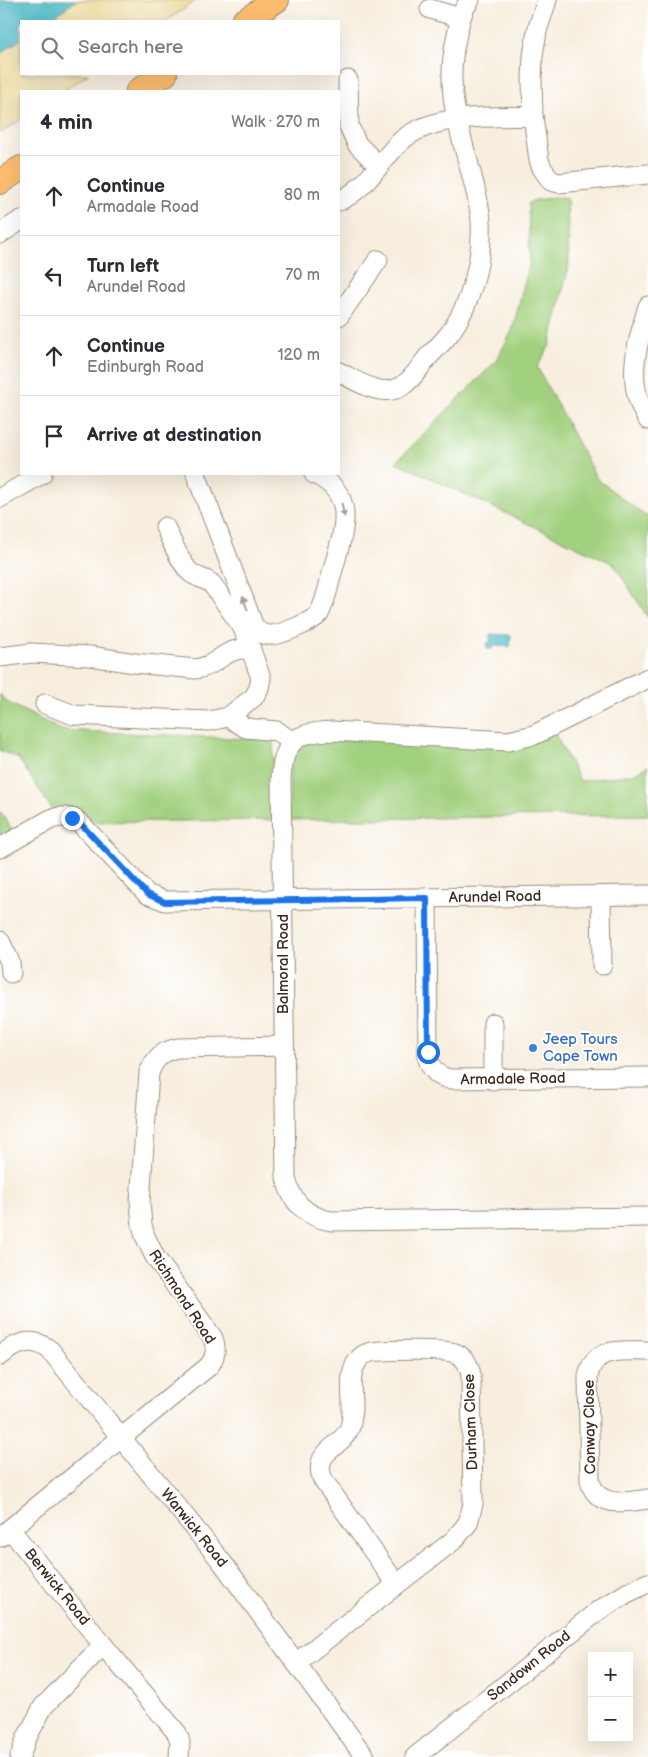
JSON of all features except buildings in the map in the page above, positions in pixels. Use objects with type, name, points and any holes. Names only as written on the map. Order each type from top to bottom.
[{"type":"main road","points":[[246,20],[276,0]]},
{"type":"main road","points":[[140,90],[163,75]]},
{"type":"main road","points":[[0,182],[20,169]]},
{"type":"street","points":[[340,372],[380,391],[390,391],[402,386],[450,333],[467,302],[474,280],[480,248],[481,220],[453,107],[451,66],[461,18],[465,6],[470,0]]},
{"type":"street","points":[[547,0],[537,32],[532,80],[533,116],[542,168],[546,175],[555,183],[563,183],[648,174]]},
{"type":"street","points":[[430,9],[461,18]]},
{"type":"street","points":[[348,80],[348,126],[357,144],[379,166]]},
{"type":"street","points":[[340,200],[357,190],[400,142],[416,130],[435,122],[533,116]]},
{"type":"street","points":[[0,234],[20,221]]},
{"type":"street","points":[[340,315],[378,260]]},
{"type":"street","points":[[648,306],[636,356],[634,374],[634,388],[638,401],[648,420]]},
{"type":"street","points":[[0,498],[40,475]]},
{"type":"street","points":[[196,475],[253,624],[263,634],[275,635],[310,621],[319,614],[344,528],[345,513],[340,498],[328,482],[316,475]]},
{"type":"street","points":[[46,704],[62,712],[83,716],[209,721],[228,717],[254,697],[260,688],[260,673],[243,628],[212,584],[195,576],[188,570],[165,527]]},
{"type":"street","points":[[0,657],[32,653],[96,656],[135,663],[195,668],[205,667],[236,649],[251,649]]},
{"type":"street","points":[[228,717],[246,728],[277,731],[292,742],[304,734],[316,731],[508,741],[534,735],[648,678]]},
{"type":"street","name":"Balmoral Road","points":[[292,742],[284,754],[282,764],[286,1178],[295,1201],[307,1213],[331,1221],[648,1217]]},
{"type":"street","name":"Arundel Road","points":[[0,848],[50,820],[65,816],[72,818],[80,823],[147,894],[165,902],[648,895]]},
{"type":"street","points":[[601,896],[602,965]]},
{"type":"street","name":"Armadale Road","points":[[427,898],[428,1052],[430,1065],[438,1074],[447,1079],[493,1080],[648,1077]]},
{"type":"street","points":[[0,941],[10,962],[11,973]]},
{"type":"street","points":[[493,1023],[493,1080]]},
{"type":"street","name":"Richmond Road","points":[[5,1533],[210,1366],[215,1357],[216,1351],[213,1338],[155,1257],[142,1225],[141,1192],[149,1073],[158,1056],[178,1048],[284,1046]]},
{"type":"street","name":"Warwick Road","points":[[0,1356],[11,1347],[24,1342],[38,1343],[50,1350],[222,1562],[365,1757]]},
{"type":"street","name":"Durham Close","points":[[296,1663],[454,1540],[464,1530],[472,1514],[473,1504],[471,1370],[466,1360],[455,1352],[384,1350],[371,1352],[361,1357],[354,1369],[352,1379],[350,1427],[341,1440],[324,1454],[321,1463],[323,1480],[396,1584]]},
{"type":"street","name":"Conway Close","points":[[648,1351],[614,1351],[605,1353],[592,1363],[588,1377],[590,1481],[593,1490],[598,1496],[610,1502],[648,1500]]},
{"type":"street","name":"Berwick Road","points":[[5,1533],[177,1733],[180,1742],[178,1757]]},
{"type":"street","name":"Sandown Road","points":[[415,1757],[598,1611],[627,1593],[648,1583]]},
{"type":"street","points":[[20,1757],[26,1739],[43,1707],[103,1645]]},
{"type":"green space","points":[[562,197],[567,199],[569,265],[550,345],[537,367],[597,479],[644,515],[648,516],[648,618],[614,564],[396,462],[496,361],[512,331],[530,261],[528,203],[535,200]]},
{"type":"green space","points":[[0,694],[5,701],[61,730],[273,740],[274,820],[85,822],[54,812],[18,758],[0,751]]},
{"type":"green space","points":[[554,732],[580,781],[633,774],[648,766],[648,815],[289,820],[290,757],[305,741]]},
{"type":"green space","points":[[0,811],[14,832],[0,840]]},
{"type":"sand","points":[[77,0],[197,0],[167,20],[48,20]]},
{"type":"sand","points":[[20,40],[20,75],[87,75],[65,90],[20,90],[20,121],[0,133],[0,54]]},
{"type":"water","points":[[0,0],[77,0],[48,20],[20,20],[20,40],[0,54]]},
{"type":"water","points":[[490,634],[511,635],[510,647],[493,646],[492,649],[487,649],[487,643],[490,643]]},
{"type":"place","name":"Jeep Tours Cape Town","points":[[533,1048]]},
{"type":"route","points":[[72,818],[80,823],[147,894],[165,902],[427,898],[428,1052]]}]
